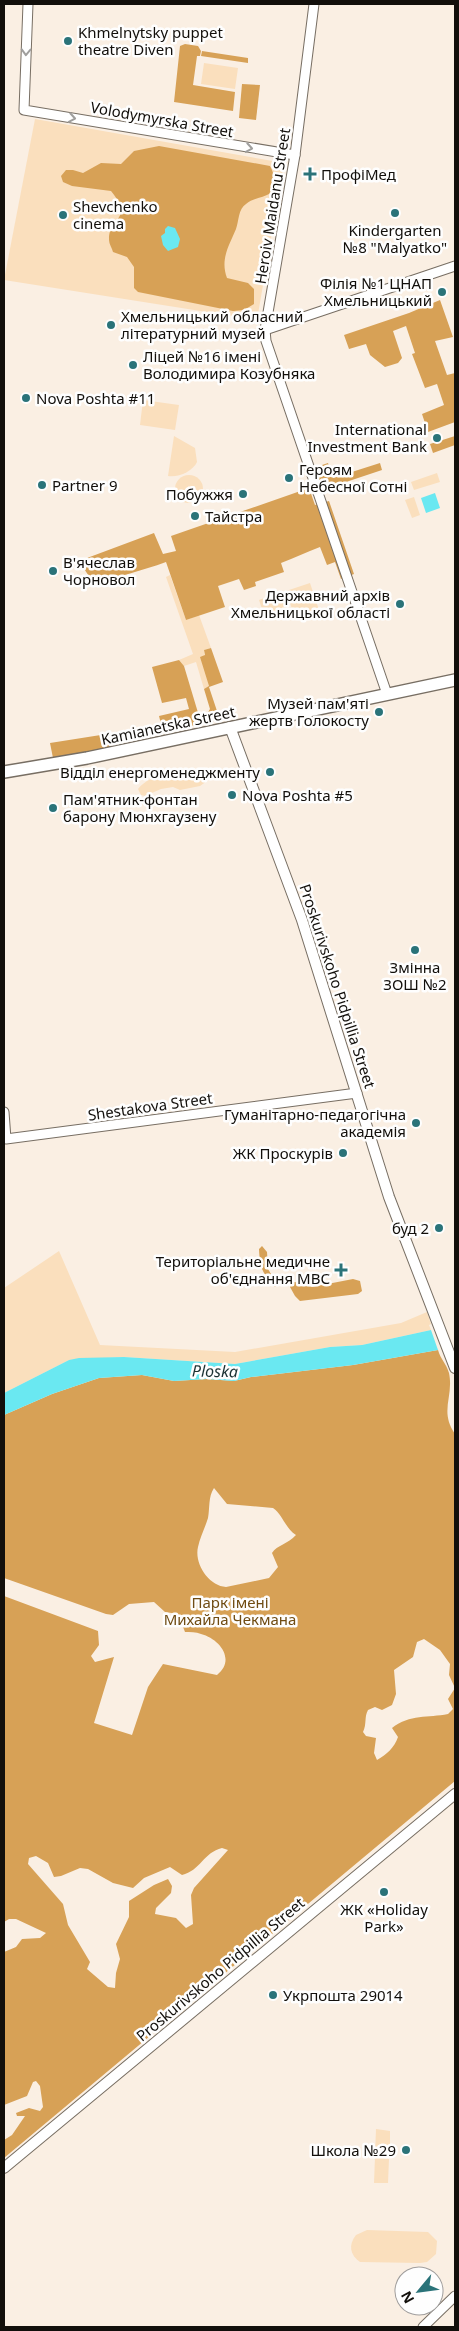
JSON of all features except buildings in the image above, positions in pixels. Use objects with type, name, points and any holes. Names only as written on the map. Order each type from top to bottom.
[{"type":"main road","name":"Kamianetska Street","points":[[4,772],[87,758],[455,680]]},
{"type":"main road","name":"Proskurivskoho Pidpillia Street","points":[[230,727],[302,920],[389,1197],[455,1368]]},
{"type":"main road","name":"Proskurivskoho Pidpillia Street","points":[[4,2168],[455,1794]]},
{"type":"street","name":"Volodymyrska Street","points":[[28,4],[24,110],[295,155]]},
{"type":"street","name":"Heroiv Maidanu Street","points":[[314,4],[295,155],[265,330],[266,341],[387,694]]},
{"type":"street","points":[[265,330],[455,266]]},
{"type":"street","name":"Shestakova Street","points":[[4,1112],[6,1140],[357,1093]]},
{"type":"street","points":[[423,2327],[455,2296]]},
{"type":"shaded area","points":[[204,63],[238,68],[235,89],[201,84]]},
{"type":"shaded area","points":[[35,119],[284,163],[257,320],[4,280]]},
{"type":"shaded area","points":[[143,400],[179,405],[175,430],[140,425]]},
{"type":"shaded area","points":[[174,436],[195,448],[197,462],[185,473],[168,476]]},
{"type":"shaded area","points":[[437,473],[440,482],[414,490],[411,482]]},
{"type":"shaded area","points":[[189,475],[199,479],[203,489],[199,499],[189,503],[179,499],[175,489],[179,479]]},
{"type":"shaded area","points":[[414,497],[420,515],[412,518],[405,500]]},
{"type":"shaded area","points":[[170,575],[186,620],[199,615],[211,648],[204,650],[209,687],[204,689],[196,662],[184,666],[179,660],[193,654],[166,577]]},
{"type":"shaded area","points":[[310,583],[319,610],[295,618],[286,591]]},
{"type":"shaded area","points":[[283,591],[288,607],[264,615],[259,600]]},
{"type":"shaded area","points":[[202,769],[206,773],[207,781],[200,786],[180,790],[173,787],[161,789],[145,796],[141,795],[138,789],[144,783],[159,776]]},
{"type":"shaded area","points":[[59,1251],[100,1345],[235,1352],[401,1323],[427,1312],[431,1330],[362,1345],[330,1347],[235,1364],[124,1357],[69,1360],[4,1393],[4,1288]]},
{"type":"shaded area","points":[[376,2129],[390,2131],[390,2155],[375,2155]]},
{"type":"shaded area","points":[[375,2157],[389,2159],[388,2183],[374,2183]]},
{"type":"shaded area","points":[[367,2230],[428,2232],[437,2241],[436,2254],[427,2262],[420,2263],[360,2262],[352,2253],[351,2246],[356,2235]]},
{"type":"green space","points":[[185,44],[198,46],[201,51],[200,56],[197,56],[193,85],[235,92],[233,111],[174,102],[180,46]]},
{"type":"green space","points":[[202,51],[248,58],[248,63],[201,56]]},
{"type":"green space","points":[[242,84],[260,85],[256,120],[239,118]]},
{"type":"green space","points":[[159,146],[270,166],[273,176],[271,193],[243,206],[225,259],[224,265],[227,278],[248,283],[254,289],[254,304],[244,310],[233,311],[138,292],[134,288],[134,267],[127,257],[113,252],[109,242],[112,227],[121,213],[118,200],[111,191],[72,186],[63,182],[61,176],[66,170],[83,173],[101,163],[121,164],[134,151]]},
{"type":"green space","points":[[440,300],[453,337],[435,341],[447,375],[455,373],[455,422],[428,432],[422,414],[444,405],[437,384],[425,388],[412,354],[415,353],[406,326],[393,331],[402,358],[398,363],[385,367],[370,355],[366,344],[349,349],[344,335],[409,313]]},
{"type":"green space","points":[[455,436],[455,445],[433,453],[430,444]]},
{"type":"green space","points":[[328,463],[333,478],[380,463],[382,470],[325,489],[323,484],[319,485],[313,468]]},
{"type":"green space","points":[[309,488],[315,505],[329,501],[354,574],[341,579],[335,562],[327,565],[320,547],[281,563],[284,572],[255,582],[256,586],[244,590],[239,579],[218,586],[225,607],[186,620],[166,562],[94,584],[79,561],[154,533],[163,554],[176,551],[171,536]]},
{"type":"green space","points":[[211,648],[223,682],[209,687],[220,720],[163,732],[159,716],[189,709],[186,698],[162,703],[152,667],[179,660],[184,666],[199,716],[207,714],[210,709],[204,689],[209,686],[200,657],[205,655],[204,650]]},
{"type":"green space","points":[[107,734],[110,748],[53,758],[50,743]]},
{"type":"green space","points":[[262,1246],[267,1252],[268,1269],[277,1284],[275,1287],[264,1274],[261,1266],[259,1249]]},
{"type":"green space","points":[[353,1279],[360,1281],[362,1291],[358,1294],[300,1301],[290,1287],[291,1283],[295,1282],[312,1287]]},
{"type":"green space","name":"Парк імені Михайла Чекмана","points":[[438,1350],[449,1373],[450,1389],[447,1411],[450,1426],[455,1434],[455,1688],[455,1781],[4,2158],[4,2140],[12,2135],[25,2116],[17,2116],[16,2113],[29,2108],[40,2111],[43,2107],[40,2086],[36,2081],[33,2082],[27,2096],[4,2105],[4,1952],[16,1947],[22,1939],[40,1938],[46,1933],[16,1919],[9,1919],[4,1922],[4,1596],[98,1631],[99,1645],[91,1656],[95,1662],[114,1657],[94,1723],[132,1735],[148,1687],[163,1664],[217,1675],[223,1669],[225,1657],[223,1651],[214,1640],[199,1633],[185,1632],[178,1614],[165,1612],[154,1602],[129,1604],[113,1615],[106,1614],[4,1578],[4,1415],[52,1394],[99,1378],[142,1375],[174,1381],[207,1379],[234,1381],[251,1377],[353,1365]],"holes":[[[214,1488],[227,1504],[273,1508],[296,1535],[272,1553],[278,1567],[269,1578],[226,1587],[214,1583],[204,1573],[197,1554],[208,1518],[210,1499]],[[424,1639],[440,1650],[450,1664],[449,1675],[455,1688],[448,1699],[453,1709],[448,1714],[412,1718],[392,1728],[398,1737],[390,1750],[377,1760],[374,1753],[376,1738],[366,1736],[363,1732],[368,1710],[375,1707],[382,1710],[392,1705],[396,1694],[394,1670],[413,1657],[417,1642]],[[222,1848],[228,1850],[194,1888],[191,1895],[193,1924],[186,1928],[176,1918],[155,1914],[156,1908],[171,1893],[172,1886],[168,1879],[154,1885],[129,1901],[129,1917],[116,1944],[120,1959],[116,1973],[115,1988],[108,1987],[87,1969],[90,1962],[68,1925],[63,1904],[28,1864],[29,1858],[36,1856],[48,1863],[54,1877],[80,1868],[88,1869],[113,1883],[133,1888],[144,1878],[170,1867],[182,1875],[188,1873],[216,1850]]]},
{"type":"water","points":[[168,226],[175,228],[180,239],[178,247],[168,251],[163,245],[161,236],[165,233],[165,229]]},
{"type":"water","points":[[435,493],[440,508],[426,513],[421,498]]},
{"type":"water","name":"Ploska","points":[[431,1330],[438,1350],[353,1365],[251,1377],[234,1381],[207,1379],[174,1381],[142,1375],[99,1378],[52,1394],[4,1415],[4,1393],[69,1360],[79,1358],[124,1357],[235,1364],[330,1347],[362,1345]]},
{"type":"place","name":"Khmelnytsky puppet theatre Diven","points":[[68,41]]},
{"type":"place","name":"ПрофіМед","points":[[310,174]]},
{"type":"place","name":"Kindergarten №8 \"Malyatko\"","points":[[395,213]]},
{"type":"place","name":"Shevchenko cinema","points":[[63,215]]},
{"type":"place","name":"Філія №1 ЦНАП Хмельницький","points":[[442,292]]},
{"type":"place","name":"Хмельницький обласний літературний музей","points":[[111,325]]},
{"type":"place","name":"Ліцей №16 імені Володимира Козубняка","points":[[133,365]]},
{"type":"place","name":"Nova Poshta #11","points":[[26,398]]},
{"type":"place","name":"International Investment Bank","points":[[437,438]]},
{"type":"place","name":"Героям Небесної Сотні","points":[[289,478]]},
{"type":"place","name":"Partner 9","points":[[42,485]]},
{"type":"place","name":"Побужжя","points":[[243,494]]},
{"type":"place","name":"Тайстра","points":[[195,516]]},
{"type":"place","name":"В'ячеслав Чорновол","points":[[53,571]]},
{"type":"place","name":"Державний архів Хмельницької області","points":[[400,604]]},
{"type":"place","name":"Музей пам'яті жертв Голокосту","points":[[379,712]]},
{"type":"place","name":"Відділ енергоменеджменту","points":[[270,772]]},
{"type":"place","name":"Nova Poshta #5","points":[[232,795]]},
{"type":"place","name":"Пам'ятник-фонтан барону Мюнхгаузену","points":[[53,808]]},
{"type":"place","name":"Змінна ЗОШ №2","points":[[415,950]]},
{"type":"place","name":"Гуманітарно-педагогічна академія","points":[[416,1123]]},
{"type":"place","name":"ЖК Проскурів","points":[[343,1153]]},
{"type":"place","name":"буд 2","points":[[439,1228]]},
{"type":"place","name":"Територіальне медичне об'єднання МВС","points":[[341,1270]]},
{"type":"place","name":"ЖК «Holiday Park»","points":[[384,1892]]},
{"type":"place","name":"Укрпошта 29014","points":[[273,1995]]},
{"type":"place","name":"Школа №29","points":[[406,2150]]}]
